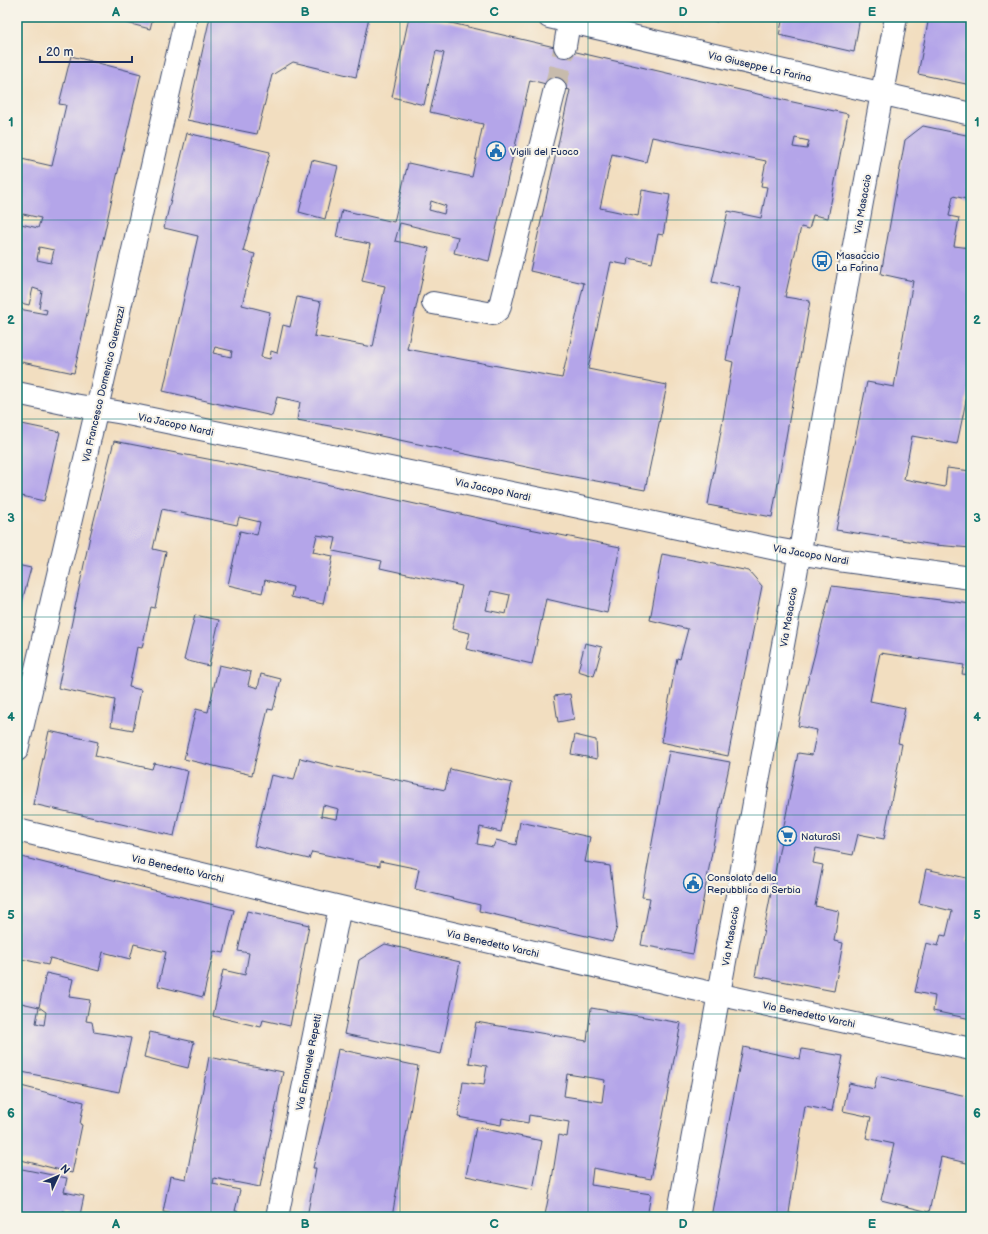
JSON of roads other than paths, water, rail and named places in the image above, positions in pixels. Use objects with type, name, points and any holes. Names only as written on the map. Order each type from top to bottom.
[{"type":"street","name":"Via Francesco Domenico Guerrazzi","points":[[17,750],[97,409],[186,17]]},
{"type":"street","name":"Via Masaccio","points":[[678,1217],[800,553],[896,17]]},
{"type":"street","name":"Via Giuseppe La Farina","points":[[559,19],[971,114]]},
{"type":"street","points":[[559,19],[565,46]]},
{"type":"street","points":[[433,303],[493,314],[499,309],[555,89]]},
{"type":"street","name":"Via Jacopo Nardi","points":[[17,393],[565,504],[776,549],[838,560],[971,578]]},
{"type":"street","name":"Via Benedetto Varchi","points":[[17,830],[719,995],[971,1049]]},
{"type":"street","name":"Via Emanuele Repetti","points":[[277,1217],[340,907]]},
{"type":"tunnel","points":[[555,89],[565,46]]},
{"type":"place","name":"Vigili del Fuoco","points":[[496,151]]},
{"type":"place","name":"Masaccio La Farina","points":[[822,261]]},
{"type":"place","name":"NaturaSì","points":[[787,836]]},
{"type":"place","name":"Consolato della Repubblica di Serbia","points":[[693,883]]}]
